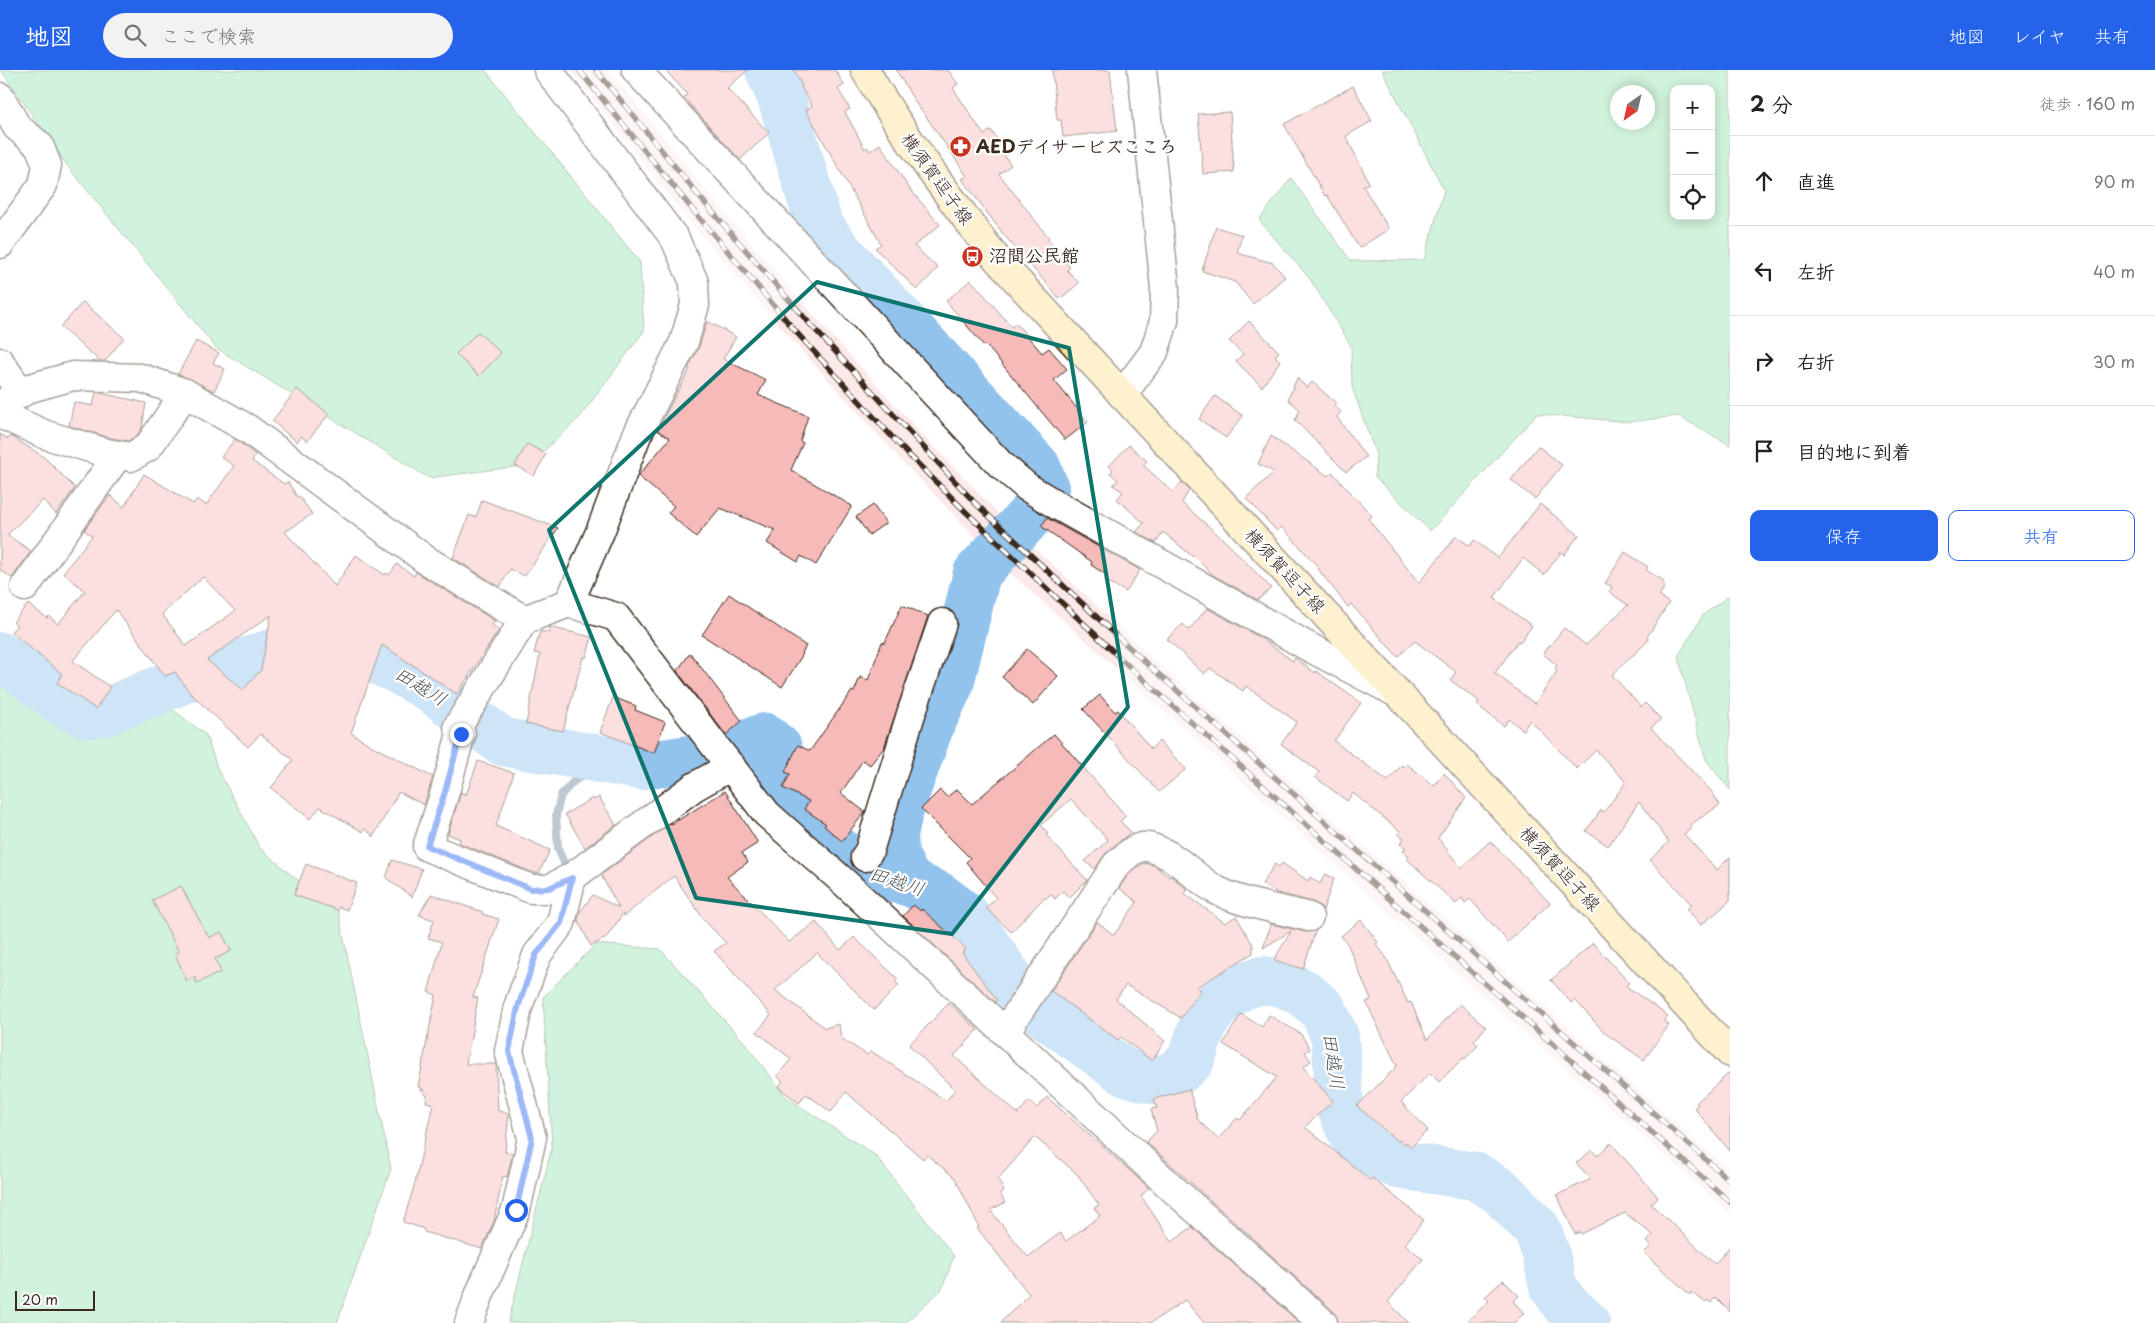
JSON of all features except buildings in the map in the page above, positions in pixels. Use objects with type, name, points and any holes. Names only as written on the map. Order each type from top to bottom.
[{"type":"main road","name":"横須賀逗子線","points":[[865,70],[892,117],[939,185],[997,260],[1730,1053]]},
{"type":"street","points":[[548,70],[675,239],[694,282],[695,305],[684,342],[637,435],[600,532],[569,603]]},
{"type":"street","points":[[636,70],[1000,464],[1027,487],[1307,646],[1398,694]]},
{"type":"street","points":[[1122,395],[1154,352],[1164,321],[1165,288],[1142,70]]},
{"type":"street","points":[[0,97],[17,127],[40,145],[47,165],[43,185],[0,244]]},
{"type":"street","points":[[0,362],[10,399],[30,388],[73,376],[141,378],[185,393],[248,429],[426,560],[524,620]]},
{"type":"street","points":[[0,414],[46,435],[131,457],[148,447],[185,393]]},
{"type":"street","points":[[25,587],[118,455]]},
{"type":"street","points":[[724,756],[694,787],[572,878],[549,888],[531,889],[427,846],[461,734],[458,726],[524,620],[569,603],[616,617],[724,756],[767,814],[1010,1024],[1172,1188],[1323,1323]]},
{"type":"street","points":[[865,857],[869,852],[942,623]]},
{"type":"street","points":[[1010,1024],[1116,865],[1135,848],[1151,847],[1164,853],[1215,890],[1230,896],[1309,917]]},
{"type":"street","points":[[469,1323],[516,1210],[532,1138],[509,1051],[518,1007],[536,955],[561,923],[572,878]]},
{"type":"highlighted area","points":[[817,282],[1069,348],[1128,707],[952,934],[696,898],[549,530]]},
{"type":"shaded area","points":[[570,70],[609,70],[710,195],[815,317],[922,434],[1001,516],[978,540],[898,457],[791,339],[685,216]]},
{"type":"shaded area","points":[[1033,546],[1152,658],[1730,1171],[1730,1213],[1411,933],[1009,572]]},
{"type":"green space","points":[[1,70],[485,70],[640,262],[644,331],[580,417],[529,465],[429,478],[216,348],[69,168]]},
{"type":"green space","points":[[1382,70],[1730,70],[1730,445],[1678,416],[1629,422],[1537,414],[1430,531],[1375,477],[1376,455],[1352,387],[1351,346],[1310,279],[1259,220],[1291,178],[1351,261],[1424,260],[1444,190]]},
{"type":"green space","points":[[1730,595],[1730,790],[1706,760],[1678,656],[1703,615]]},
{"type":"green space","points":[[0,665],[77,700],[155,696],[206,735],[218,770],[260,848],[295,878],[338,910],[391,1169],[337,1323],[0,1323]]},
{"type":"green space","points":[[596,944],[660,949],[745,1043],[786,1097],[875,1155],[954,1256],[942,1289],[905,1323],[508,1323],[552,1147],[543,997]]},
{"type":"waterway","points":[[769,70],[782,100],[819,225],[839,252],[1037,467],[1045,488],[1040,505],[977,573],[950,684],[929,729],[899,812],[894,835],[895,855],[908,882]]},
{"type":"waterway","name":"田越川","points":[[0,656],[70,706],[89,714],[105,712],[197,674],[234,666],[305,641],[332,642],[396,669],[431,689],[503,742],[641,766],[690,759],[765,737],[778,748],[773,796],[867,874],[908,882],[938,895],[966,916],[1016,988],[1048,1017],[1125,1072],[1153,1080],[1173,1076],[1191,1060],[1203,1025],[1217,1004],[1241,986],[1263,980],[1283,983],[1305,994],[1323,1010],[1335,1037],[1340,1106],[1352,1134],[1371,1152],[1398,1165],[1475,1176],[1500,1191],[1537,1229],[1546,1254],[1553,1286],[1565,1304],[1586,1323]]},
{"type":"waterway","points":[[567,870],[558,849],[556,815],[561,795],[573,782],[607,760]]},
{"type":"railway","points":[[579,70],[692,209],[797,333],[905,451],[966,512],[1136,673],[1730,1202]]},
{"type":"railway","points":[[596,70],[703,201],[809,323],[975,503],[1146,663],[1730,1181]]},
{"type":"place","name":"AEDデイサービズこころ","points":[[960,147]]},
{"type":"place","name":"沼間公民館","points":[[973,256]]},
{"type":"route","points":[[461,734],[427,846],[531,889],[549,888],[572,878],[561,923],[536,955],[518,1007],[509,1051],[532,1138],[516,1210]]}]
